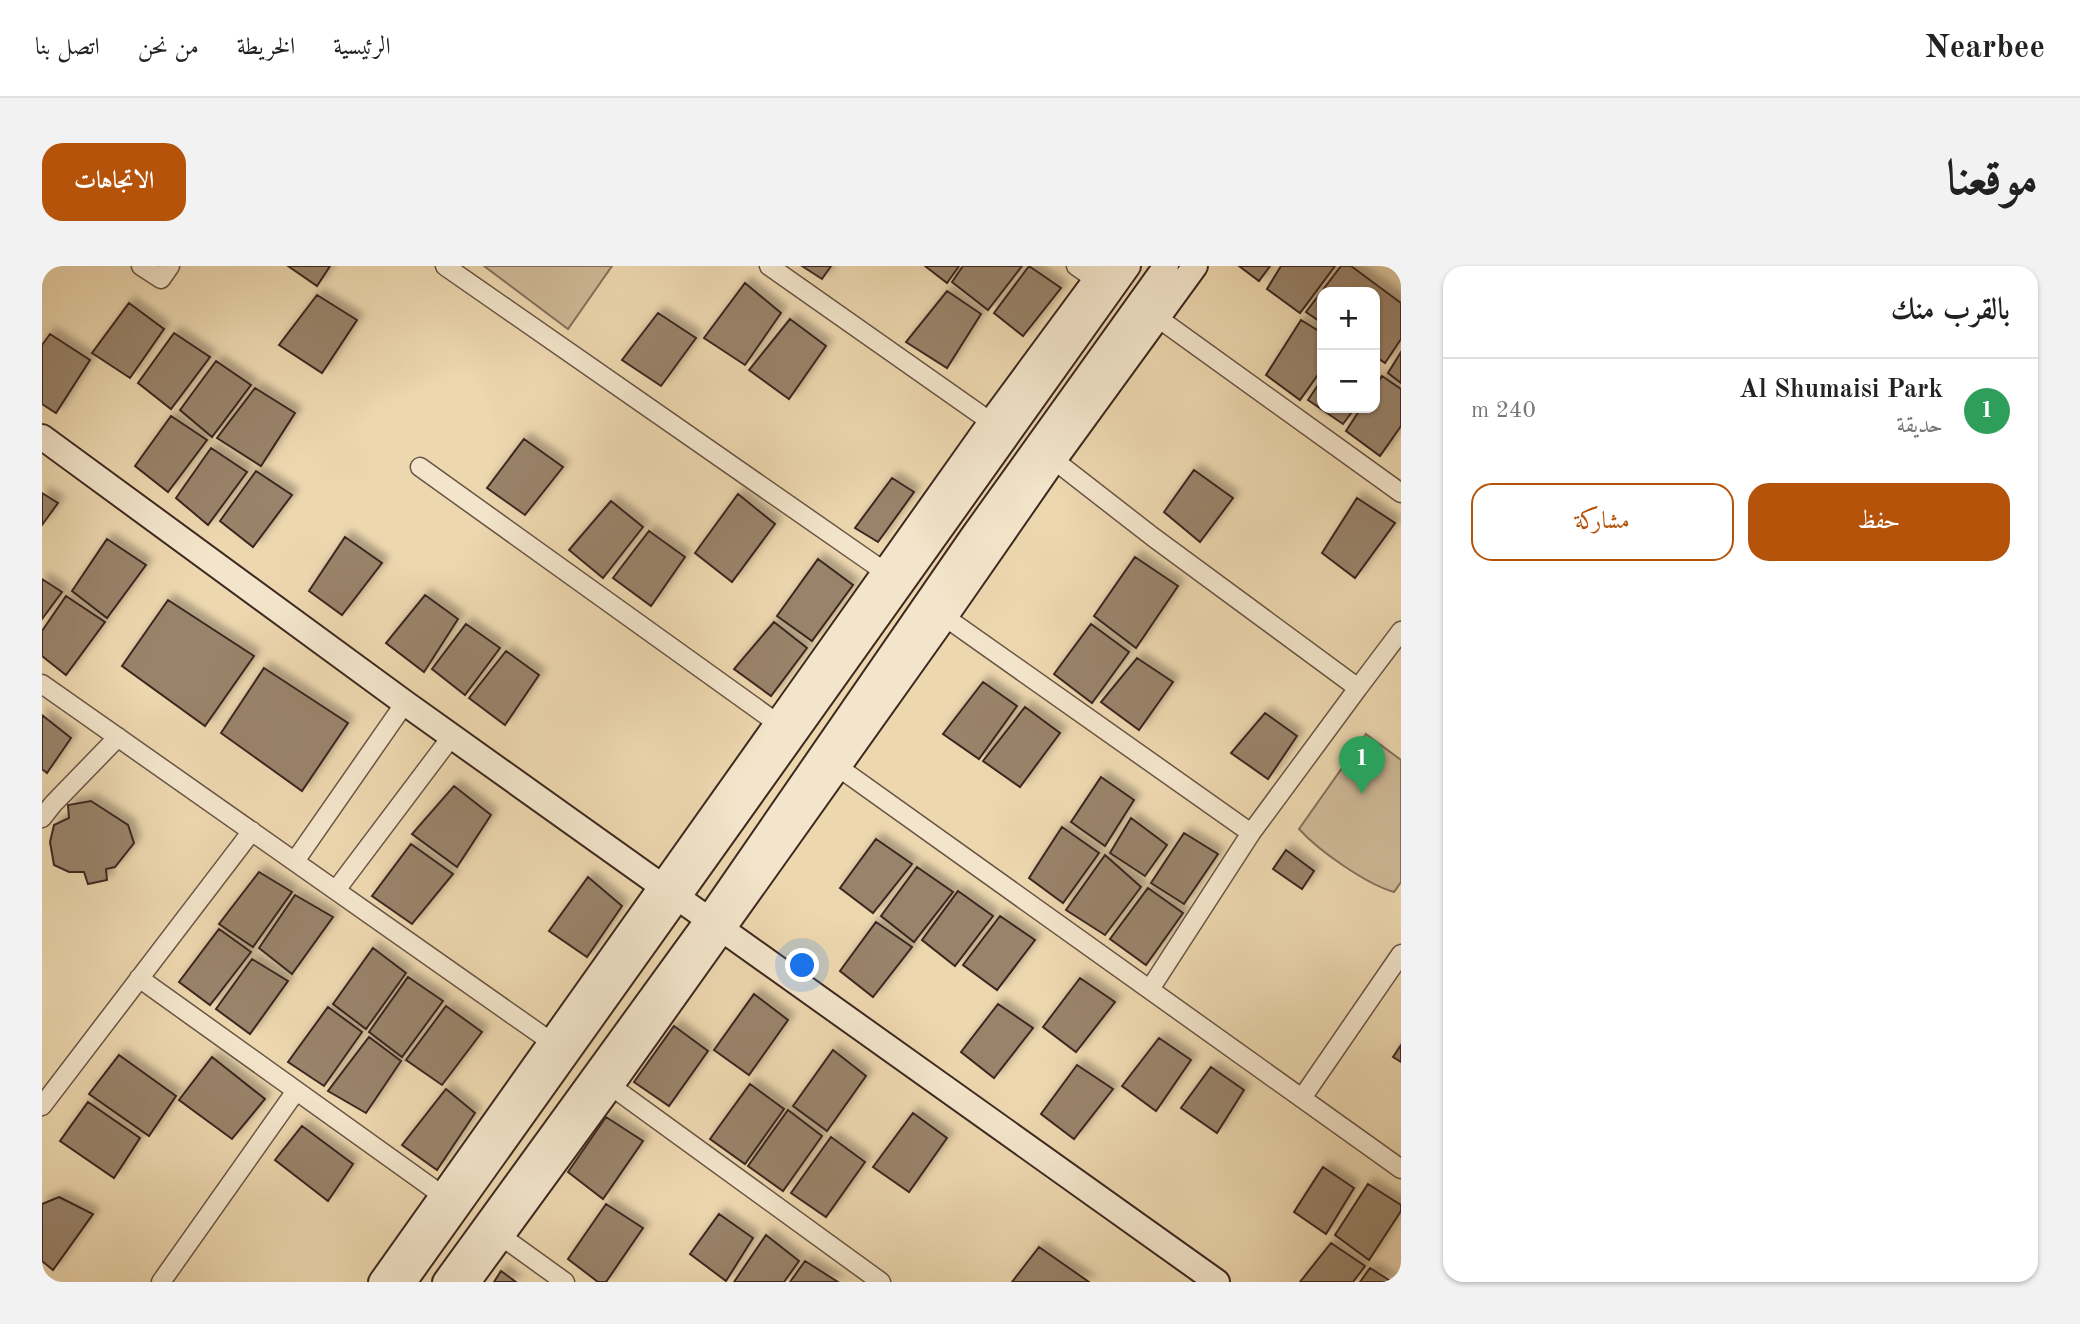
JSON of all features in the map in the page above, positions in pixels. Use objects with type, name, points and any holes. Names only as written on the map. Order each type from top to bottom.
[{"type":"main road","points":[[404,1282],[672,891],[1128,266]]},
{"type":"main road","points":[[468,1282],[611,1086],[972,537],[1167,266]]},
{"type":"main road","points":[[445,1282],[716,923],[838,767],[1054,460],[1195,266]]},
{"type":"main road","points":[[381,1282],[550,1041],[672,891],[777,723],[991,422],[1093,271]]},
{"type":"main road","points":[[42,437],[405,703],[1217,1282]]},
{"type":"street","points":[[141,266],[161,279],[170,266]]},
{"type":"street","points":[[445,266],[885,572]]},
{"type":"street","points":[[769,266],[991,422]]},
{"type":"street","points":[[1158,318],[1401,493]]},
{"type":"street","points":[[1054,460],[1153,537],[1358,688]]},
{"type":"street","points":[[420,467],[777,723]]},
{"type":"street","points":[[945,617],[1251,832]]},
{"type":"street","points":[[1150,989],[1251,832],[1401,631]]},
{"type":"street","points":[[42,684],[550,1041]]},
{"type":"street","points":[[295,861],[405,703]]},
{"type":"street","points":[[336,890],[452,736]]},
{"type":"street","points":[[42,818],[118,737]]},
{"type":"street","points":[[838,767],[1401,1169]]},
{"type":"street","points":[[42,1106],[252,831]]},
{"type":"street","points":[[1302,1098],[1401,954]]},
{"type":"street","points":[[139,978],[442,1195]]},
{"type":"street","points":[[611,1086],[881,1282]]},
{"type":"street","points":[[161,1282],[296,1091]]},
{"type":"street","points":[[501,1236],[565,1282]]},
{"type":"shaded area","points":[[484,266],[612,266],[568,329]]},
{"type":"shaded area","points":[[1366,734],[1401,760],[1401,882],[1394,892],[1370,882],[1344,866],[1299,829]]},
{"type":"building","points":[[288,266],[330,266],[317,286]]},
{"type":"building","points":[[802,266],[831,266],[822,279]]},
{"type":"building","points":[[925,266],[959,266],[947,283]]},
{"type":"building","points":[[963,266],[1022,266],[988,310],[952,282]]},
{"type":"building","points":[[1029,266],[1061,288],[1023,336],[994,313]]},
{"type":"building","points":[[1239,266],[1270,266],[1259,281]]},
{"type":"building","points":[[1281,266],[1335,266],[1300,313],[1267,289]]},
{"type":"building","points":[[1341,266],[1351,266],[1379,287],[1325,287]]},
{"type":"building","points":[[745,283],[781,313],[745,365],[704,338]]},
{"type":"building","points":[[1380,287],[1401,303],[1401,339],[1385,363],[1380,360]]},
{"type":"building","points":[[947,291],[981,314],[947,368],[906,342]]},
{"type":"building","points":[[317,295],[357,320],[322,373],[279,345]]},
{"type":"building","points":[[1317,298],[1317,320],[1306,312]]},
{"type":"building","points":[[129,303],[164,329],[130,378],[92,353]]},
{"type":"building","points":[[658,313],[696,338],[661,386],[622,360]]},
{"type":"building","points":[[790,319],[826,346],[789,399],[749,370]]},
{"type":"building","points":[[1301,320],[1317,330],[1317,376],[1300,400],[1266,375]]},
{"type":"building","points":[[174,333],[210,357],[171,409],[138,383]]},
{"type":"building","points":[[50,334],[90,360],[56,413],[42,404],[42,345]]},
{"type":"building","points":[[1401,352],[1401,383],[1388,373]]},
{"type":"building","points":[[216,361],[251,385],[212,437],[180,410]]},
{"type":"building","points":[[1382,376],[1401,389],[1401,426],[1380,456],[1346,431],[1358,413],[1380,413]]},
{"type":"building","points":[[1317,386],[1317,406],[1308,400]]},
{"type":"building","points":[[255,388],[295,413],[261,466],[217,438]]},
{"type":"building","points":[[1327,413],[1351,413],[1343,424]]},
{"type":"building","points":[[171,416],[207,440],[168,492],[135,466]]},
{"type":"building","points":[[524,439],[563,467],[525,515],[487,488]]},
{"type":"building","points":[[211,448],[247,472],[208,525],[176,498]]},
{"type":"building","points":[[1194,470],[1233,498],[1200,542],[1164,512]]},
{"type":"building","points":[[256,471],[292,495],[253,547],[220,521]]},
{"type":"building","points":[[892,478],[914,492],[878,542],[855,528]]},
{"type":"building","points":[[42,493],[58,503],[42,525]]},
{"type":"building","points":[[738,494],[775,524],[732,582],[695,553]]},
{"type":"building","points":[[1357,498],[1395,523],[1355,578],[1322,553]]},
{"type":"building","points":[[611,501],[643,527],[603,578],[569,550]]},
{"type":"building","points":[[649,531],[685,557],[651,606],[613,578]]},
{"type":"building","points":[[345,537],[382,563],[342,615],[309,591]]},
{"type":"building","points":[[107,539],[146,565],[107,618],[72,591]]},
{"type":"building","points":[[1135,557],[1178,586],[1136,648],[1094,616]]},
{"type":"building","points":[[818,559],[853,585],[812,641],[777,616]]},
{"type":"building","points":[[42,579],[62,592],[42,619]]},
{"type":"building","points":[[425,595],[458,619],[424,672],[386,643]]},
{"type":"building","points":[[66,596],[105,622],[66,675],[42,656],[42,631]]},
{"type":"building","points":[[168,600],[254,656],[205,726],[122,666]]},
{"type":"building","points":[[774,622],[807,648],[771,696],[734,669]]},
{"type":"building","points":[[466,624],[500,648],[465,695],[432,669]]},
{"type":"building","points":[[1091,624],[1129,652],[1092,703],[1054,674]]},
{"type":"building","points":[[506,651],[539,675],[505,725],[469,698]]},
{"type":"building","points":[[1137,658],[1173,682],[1139,730],[1101,702]]},
{"type":"building","points":[[264,668],[348,723],[302,791],[221,733]]},
{"type":"building","points":[[983,682],[1017,706],[979,759],[943,734]]},
{"type":"building","points":[[1025,707],[1060,733],[1020,787],[983,761]]},
{"type":"building","points":[[1265,713],[1297,736],[1268,779],[1231,753]]},
{"type":"building","points":[[42,715],[71,738],[47,773],[42,769]]},
{"type":"building","points":[[1101,777],[1134,800],[1105,846],[1071,822]]},
{"type":"building","points":[[454,786],[491,815],[457,867],[412,834]]},
{"type":"building","points":[[91,801],[128,825],[134,843],[115,867],[106,869],[107,880],[88,884],[84,872],[69,872],[54,865],[50,842],[54,825],[69,818],[68,805]]},
{"type":"building","points":[[1131,818],[1167,845],[1145,876],[1110,853]]},
{"type":"building","points":[[1062,827],[1099,853],[1063,903],[1029,878]]},
{"type":"building","points":[[1184,833],[1218,854],[1184,904],[1151,883]]},
{"type":"building","points":[[876,839],[912,864],[873,913],[840,888]]},
{"type":"building","points":[[411,844],[453,874],[412,924],[372,896]]},
{"type":"building","points":[[1286,850],[1314,871],[1302,889],[1273,869]]},
{"type":"building","points":[[1105,855],[1141,887],[1105,935],[1066,910]]},
{"type":"building","points":[[917,867],[953,892],[914,942],[881,916]]},
{"type":"building","points":[[259,872],[292,892],[253,947],[219,924]]},
{"type":"building","points":[[588,877],[622,906],[587,957],[549,931]]},
{"type":"building","points":[[1148,888],[1183,913],[1146,965],[1110,939]]},
{"type":"building","points":[[958,891],[993,916],[955,966],[922,940]]},
{"type":"building","points":[[295,895],[333,917],[292,974],[259,948]]},
{"type":"building","points":[[1000,916],[1035,940],[997,990],[963,965]]},
{"type":"building","points":[[876,922],[912,947],[873,997],[840,971]]},
{"type":"building","points":[[219,929],[251,952],[210,1005],[179,982]]},
{"type":"building","points":[[373,948],[406,973],[366,1029],[333,1004]]},
{"type":"building","points":[[252,959],[288,981],[250,1034],[216,1009]]},
{"type":"building","points":[[408,977],[443,1001],[402,1057],[369,1032]]},
{"type":"building","points":[[1080,978],[1115,1002],[1076,1052],[1043,1027]]},
{"type":"building","points":[[754,994],[788,1020],[749,1075],[714,1050]]},
{"type":"building","points":[[998,1004],[1033,1028],[994,1078],[961,1052]]},
{"type":"building","points":[[446,1006],[482,1032],[442,1085],[406,1060]]},
{"type":"building","points":[[328,1007],[362,1032],[324,1086],[288,1062]]},
{"type":"building","points":[[674,1026],[708,1051],[669,1106],[634,1082]]},
{"type":"building","points":[[369,1037],[401,1061],[366,1113],[328,1091]]},
{"type":"building","points":[[1159,1038],[1191,1060],[1156,1111],[1122,1086]]},
{"type":"building","points":[[1401,1045],[1401,1062],[1393,1057]]},
{"type":"building","points":[[833,1050],[866,1076],[827,1131],[793,1106]]},
{"type":"building","points":[[119,1055],[176,1096],[149,1136],[89,1094]]},
{"type":"building","points":[[212,1057],[265,1099],[232,1139],[179,1100]]},
{"type":"building","points":[[1077,1065],[1113,1089],[1074,1139],[1041,1114]]},
{"type":"building","points":[[1211,1067],[1244,1090],[1217,1133],[1181,1108]]},
{"type":"building","points":[[750,1084],[784,1109],[745,1164],[710,1139]]},
{"type":"building","points":[[446,1089],[475,1113],[437,1170],[402,1145]]},
{"type":"building","points":[[88,1102],[140,1138],[114,1178],[60,1141]]},
{"type":"building","points":[[788,1110],[822,1136],[783,1191],[748,1166]]},
{"type":"building","points":[[913,1113],[947,1138],[909,1192],[873,1167]]},
{"type":"building","points":[[606,1117],[643,1141],[603,1199],[568,1172]]},
{"type":"building","points":[[302,1126],[353,1164],[328,1201],[275,1160]]},
{"type":"building","points":[[831,1137],[865,1162],[826,1217],[791,1193]]},
{"type":"building","points":[[1323,1167],[1354,1188],[1326,1234],[1294,1212]]},
{"type":"building","points":[[1368,1184],[1401,1205],[1401,1211],[1369,1260],[1335,1235]]},
{"type":"building","points":[[59,1197],[93,1214],[53,1270],[42,1261],[42,1204]]},
{"type":"building","points":[[606,1204],[643,1228],[606,1282],[598,1282],[568,1259]]},
{"type":"building","points":[[719,1214],[753,1238],[726,1281],[690,1254]]},
{"type":"building","points":[[766,1235],[799,1261],[784,1282],[734,1282]]},
{"type":"building","points":[[1331,1243],[1365,1266],[1353,1282],[1300,1282]]},
{"type":"building","points":[[1039,1247],[1089,1282],[1012,1282]]},
{"type":"building","points":[[805,1261],[838,1282],[790,1282]]},
{"type":"building","points":[[1370,1268],[1392,1282],[1360,1282]]},
{"type":"building","points":[[501,1271],[516,1282],[494,1282]]},
{"type":"place","name":"Al Shumaisi Park","points":[[1362,794]]}]
